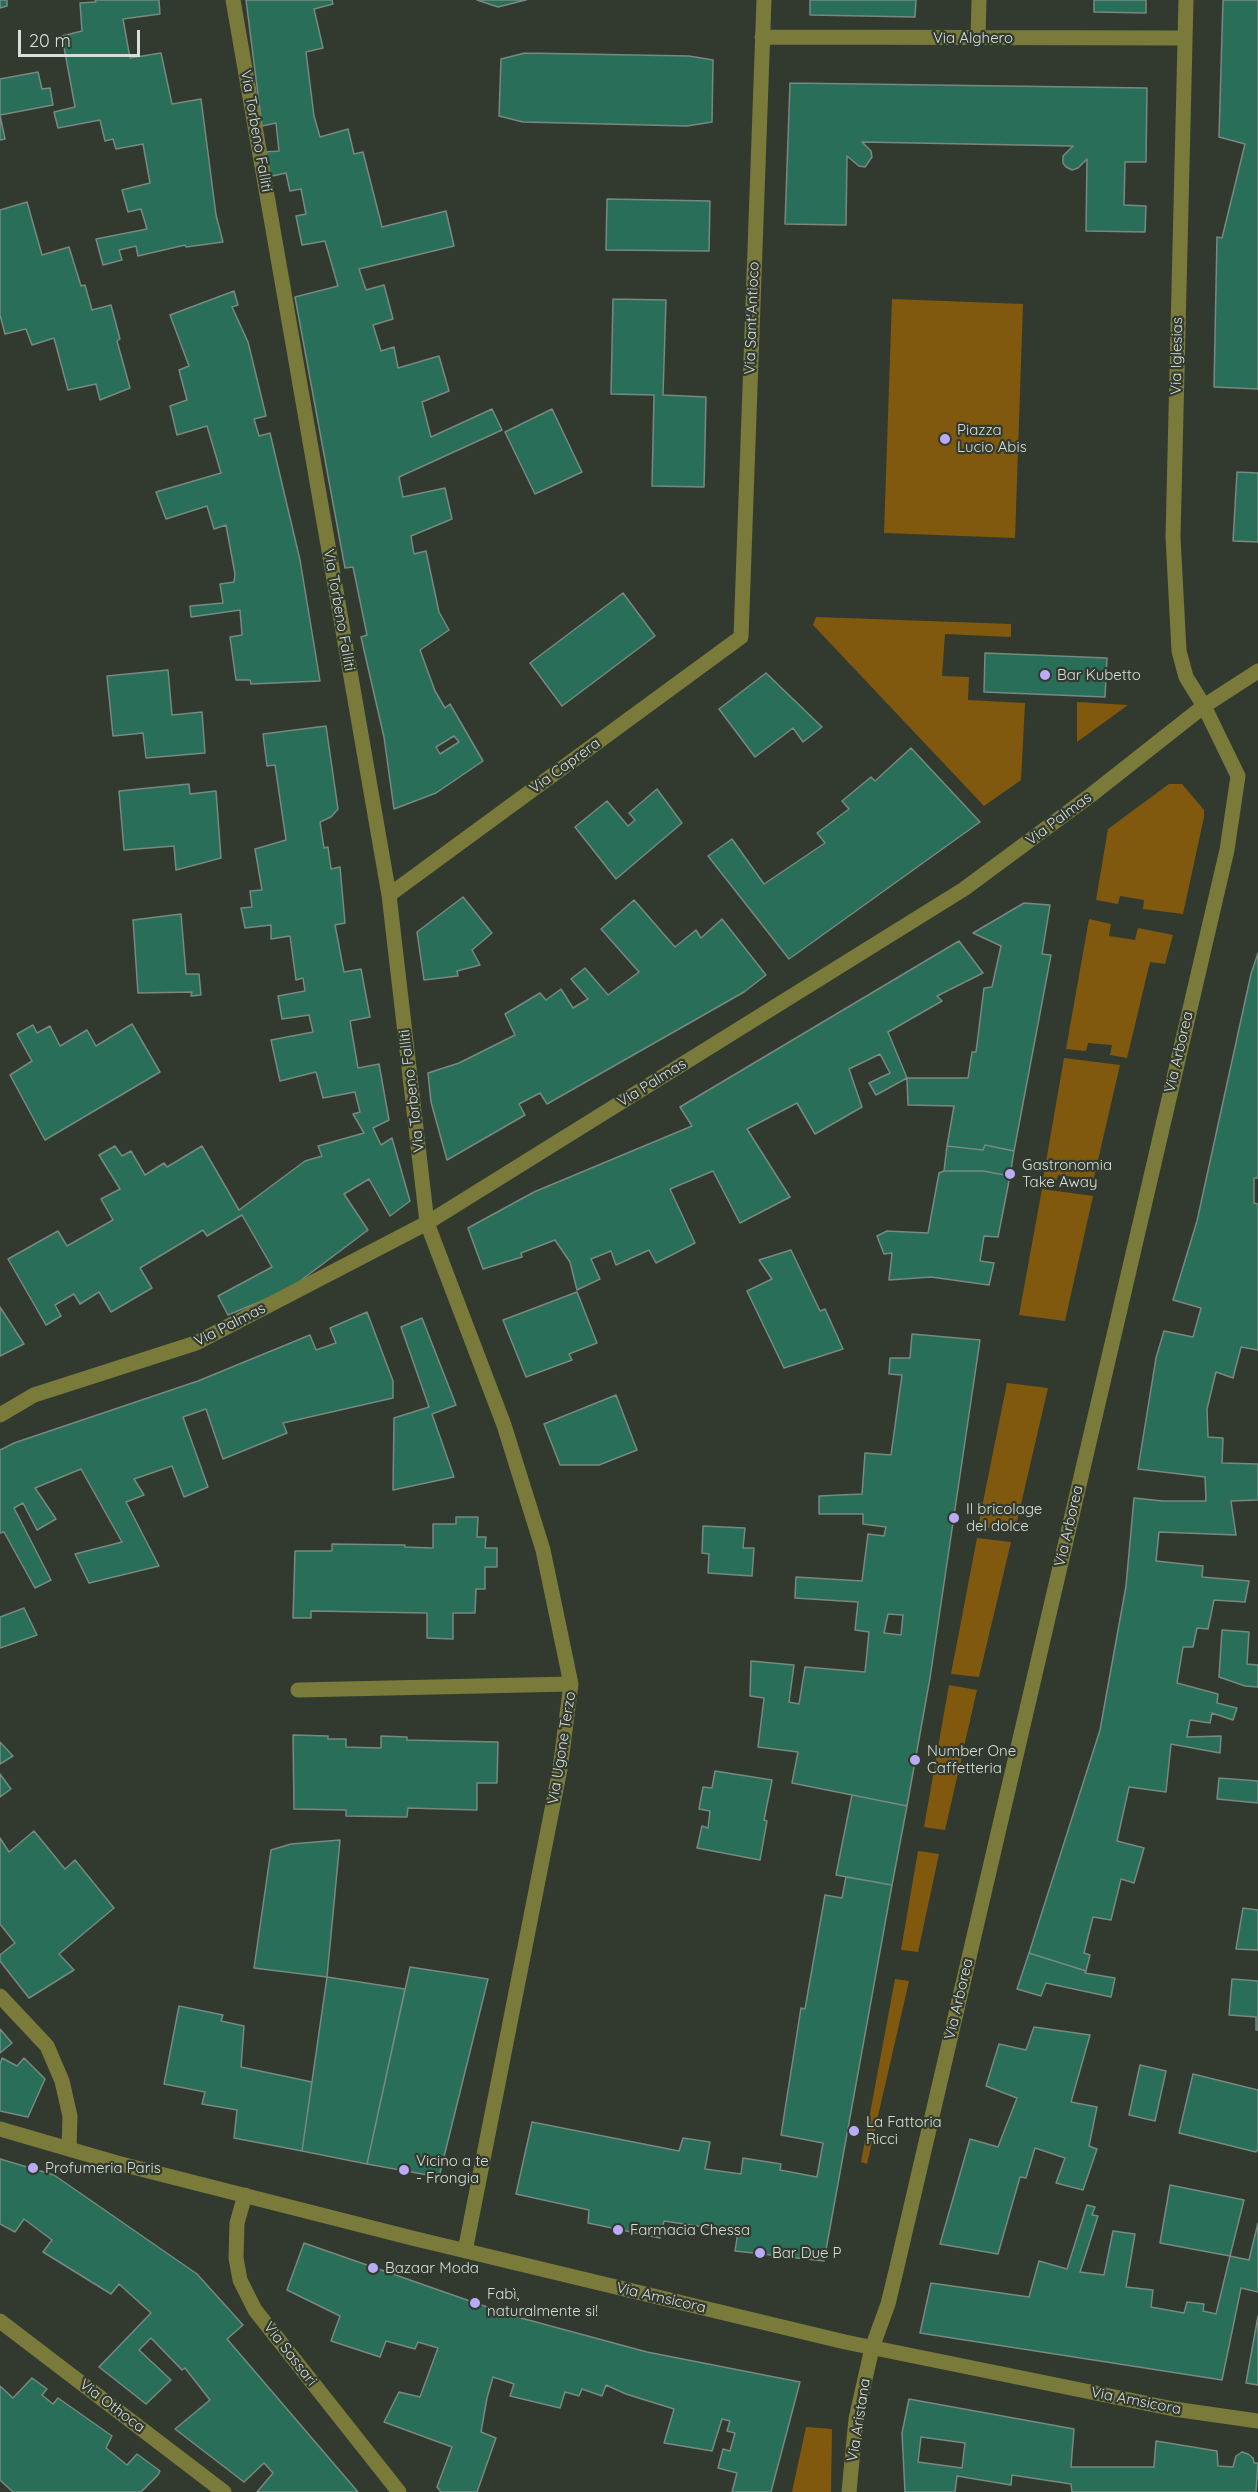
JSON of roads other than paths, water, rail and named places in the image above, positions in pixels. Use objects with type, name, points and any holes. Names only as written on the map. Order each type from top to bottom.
[{"type":"street","name":"Via Torbeno Falliti","points":[[233,0],[389,895],[427,1223]]},
{"type":"street","name":"Via Sant'Antioco","points":[[741,637],[764,0]]},
{"type":"street","points":[[978,38],[979,0]]},
{"type":"street","name":"Via Iglesias","points":[[1186,0],[1173,537],[1182,665],[1186,677],[1204,706]]},
{"type":"street","name":"Via Alghero","points":[[762,37],[1184,38]]},
{"type":"street","name":"Via Caprera","points":[[389,895],[741,637]]},
{"type":"street","name":"Via Palmas","points":[[0,1415],[34,1395],[196,1343],[427,1223],[964,889],[1091,795],[1204,706],[1258,670]]},
{"type":"street","name":"Via Arborea","points":[[872,2348],[888,2304],[1227,850],[1238,776],[1204,706]]},
{"type":"street","name":"Via Ugone Terzo","points":[[427,1223],[504,1425],[543,1550],[571,1684],[560,1769],[465,2252]]},
{"type":"street","points":[[298,1690],[571,1684]]},
{"type":"street","points":[[0,1996],[46,2046],[62,2081],[70,2116],[69,2149]]},
{"type":"street","name":"Via Amsicora","points":[[0,2129],[465,2252],[872,2348],[1174,2409],[1258,2421]]},
{"type":"street","name":"Via Sassari","points":[[245,2195],[237,2223],[236,2258],[240,2280],[255,2310],[399,2492]]},
{"type":"street","name":"Via Othoca","points":[[0,2321],[224,2492]]},
{"type":"street","name":"Via Aristana","points":[[849,2492],[856,2420],[872,2348]]},
{"type":"place","name":"Piazza Lucio Abis","points":[[945,439]]},
{"type":"place","name":"Bar Kubetto","points":[[1045,675]]},
{"type":"place","name":"Gastronomia Take Away","points":[[1010,1174]]},
{"type":"place","name":"Il bricolage del dolce","points":[[954,1518]]},
{"type":"place","name":"Number One Caffetteria","points":[[915,1760]]},
{"type":"place","name":"La Fattoria Ricci","points":[[854,2131]]},
{"type":"place","name":"Profumeria Paris","points":[[33,2168]]},
{"type":"place","name":"Vicino a te - Frongia","points":[[404,2170]]},
{"type":"place","name":"Farmacia Chessa","points":[[618,2230]]},
{"type":"place","name":"Bar Due P","points":[[760,2253]]},
{"type":"place","name":"Bazaar Moda","points":[[373,2268]]},
{"type":"place","name":"Fabì, naturalmente si!","points":[[475,2303]]}]
